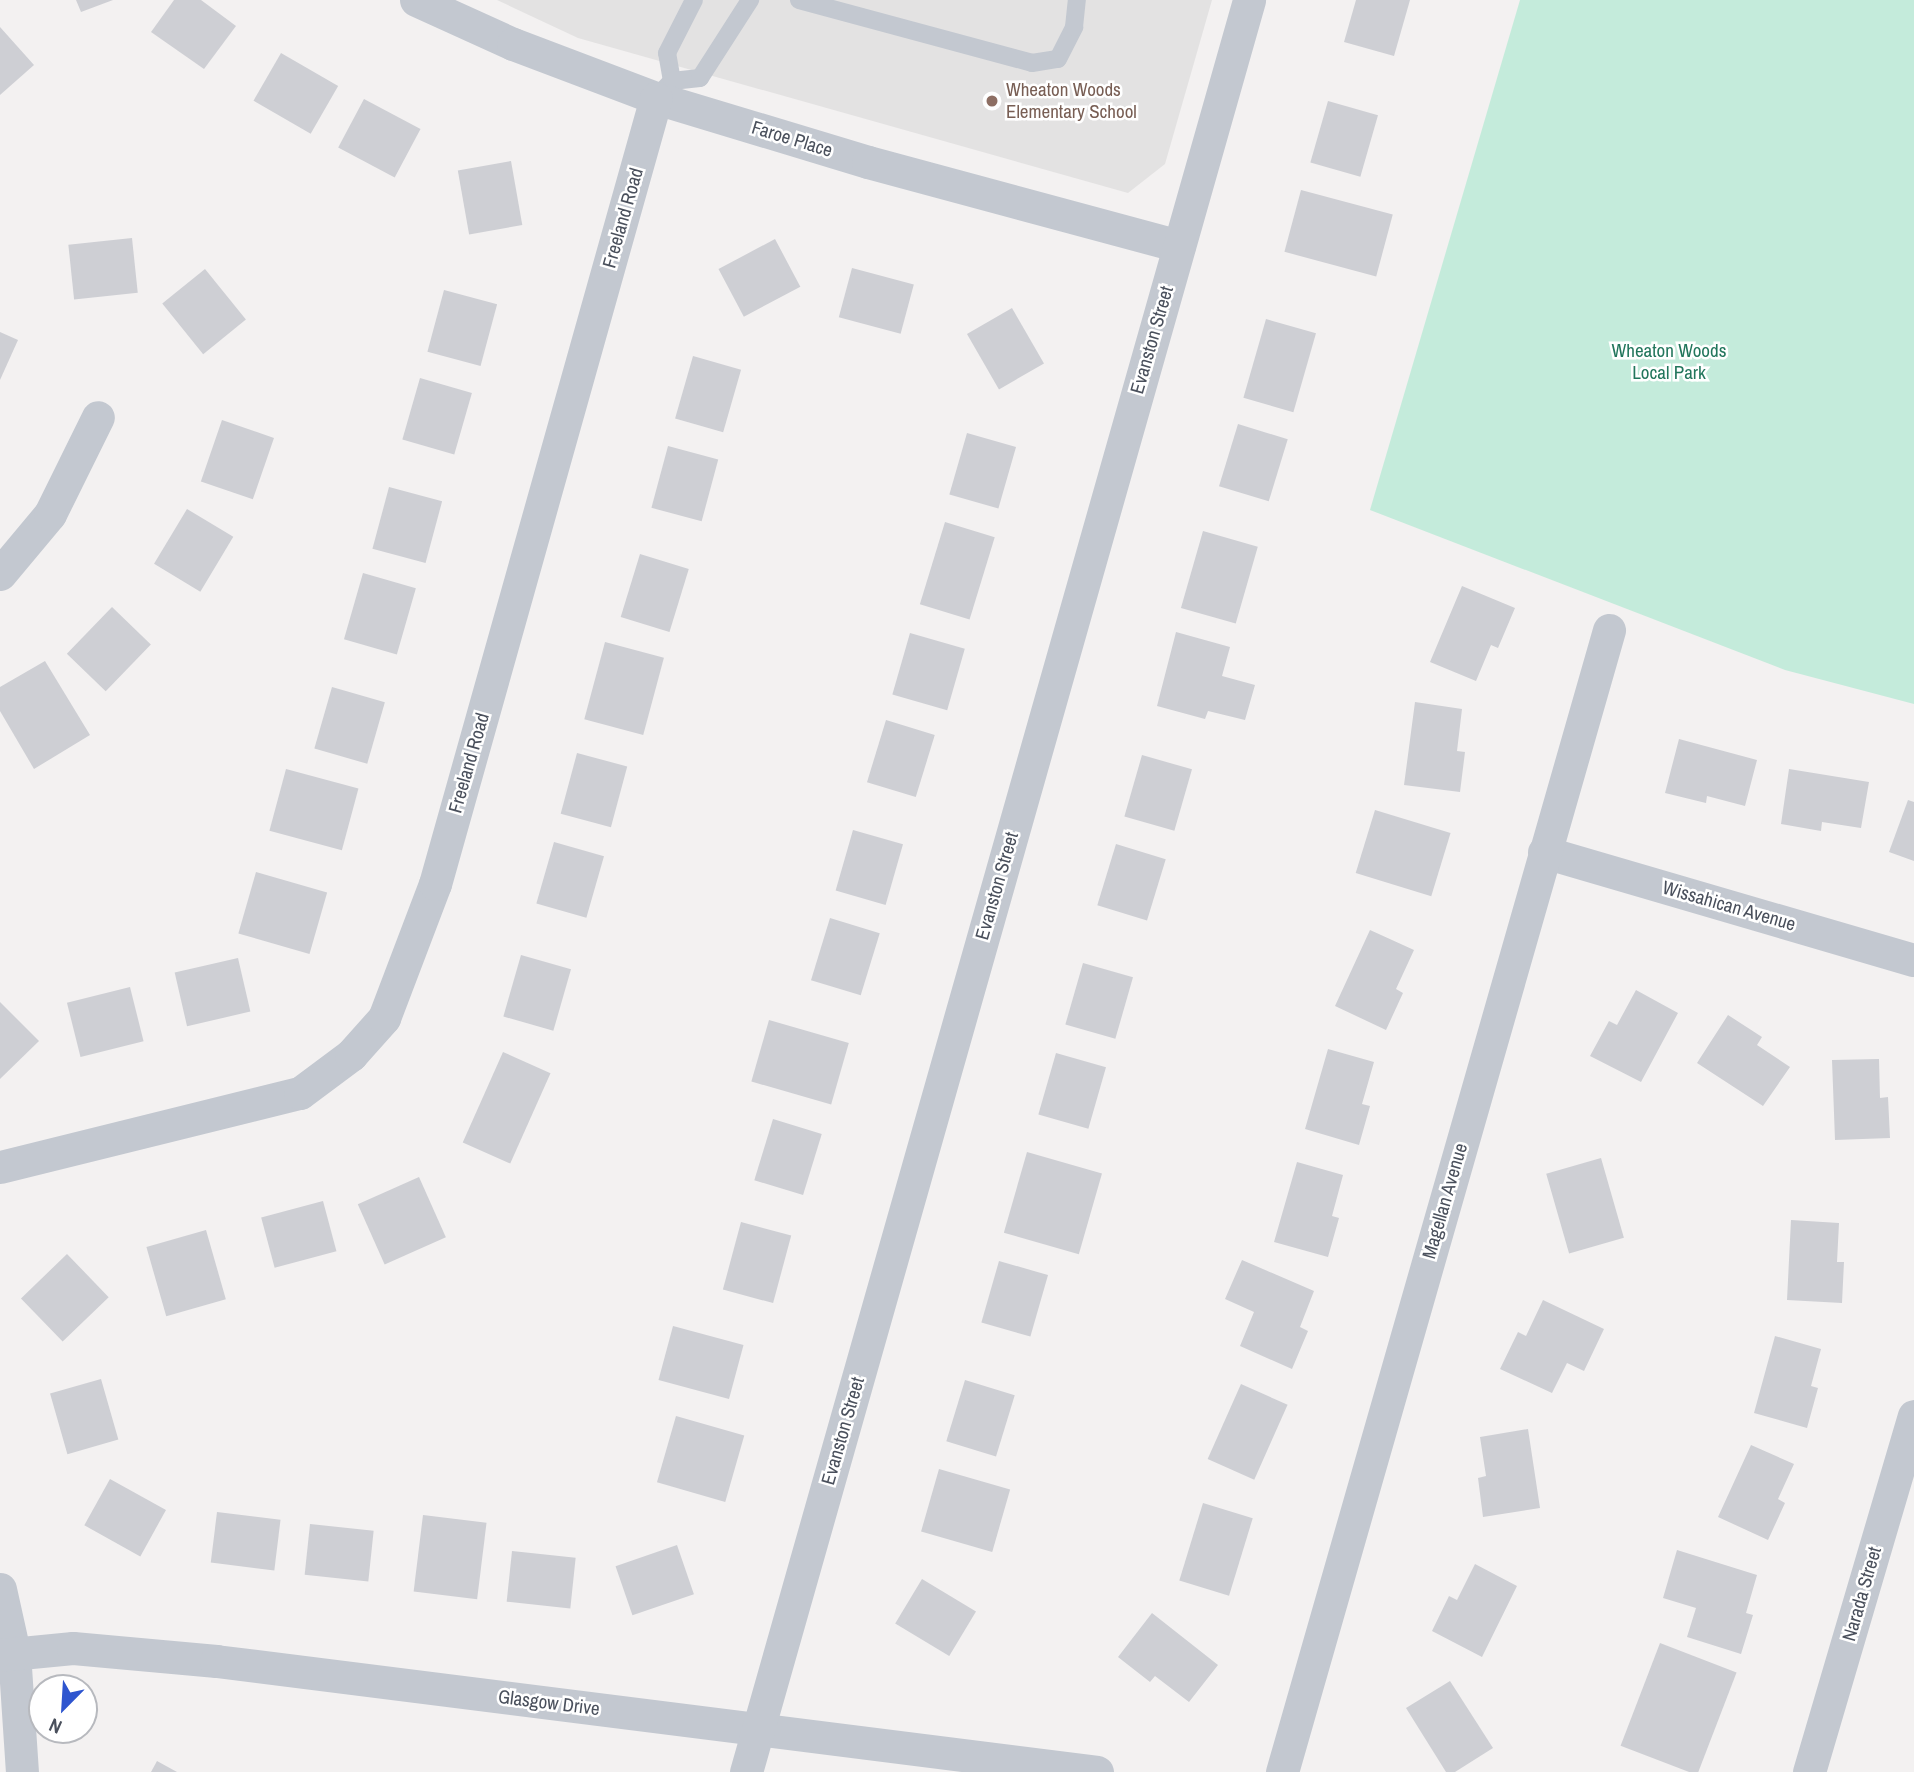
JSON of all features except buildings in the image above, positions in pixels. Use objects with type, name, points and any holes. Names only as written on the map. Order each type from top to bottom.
[{"type":"street","name":"Faroe Place","points":[[416,0],[513,44],[664,89],[868,162],[1179,246]]},
{"type":"street","name":"Evanston Street","points":[[746,1772],[1249,0]]},
{"type":"street","name":"Freeland Road","points":[[0,1167],[299,1093],[351,1055],[384,1018],[435,884],[664,89]]},
{"type":"street","points":[[0,574],[50,514],[98,417]]},
{"type":"street","name":"Magellan Avenue","points":[[1282,1772],[1609,630]]},
{"type":"street","name":"Wissahican Avenue","points":[[1544,852],[1914,960]]},
{"type":"street","name":"Narada Street","points":[[1809,1772],[1905,1485],[1914,1416]]},
{"type":"street","points":[[0,1589],[22,1772]]},
{"type":"street","name":"Glasgow Drive","points":[[7,1653],[73,1648],[216,1661],[1097,1772]]},
{"type":"lane","points":[[694,0],[667,53],[664,89],[700,78],[750,0]]},
{"type":"lane","points":[[799,0],[1032,63],[1058,59],[1074,27],[1077,0]]},
{"type":"shaded area","name":"Wheaton Woods Elementary School","points":[[497,0],[1212,0],[1165,164],[1128,193],[578,38]]},
{"type":"green space","name":"Wheaton Woods Local Park","points":[[1520,0],[1914,0],[1914,704],[1785,670],[1370,510]]},
{"type":"place","name":"Wheaton Woods Elementary School","points":[[992,101]]}]
